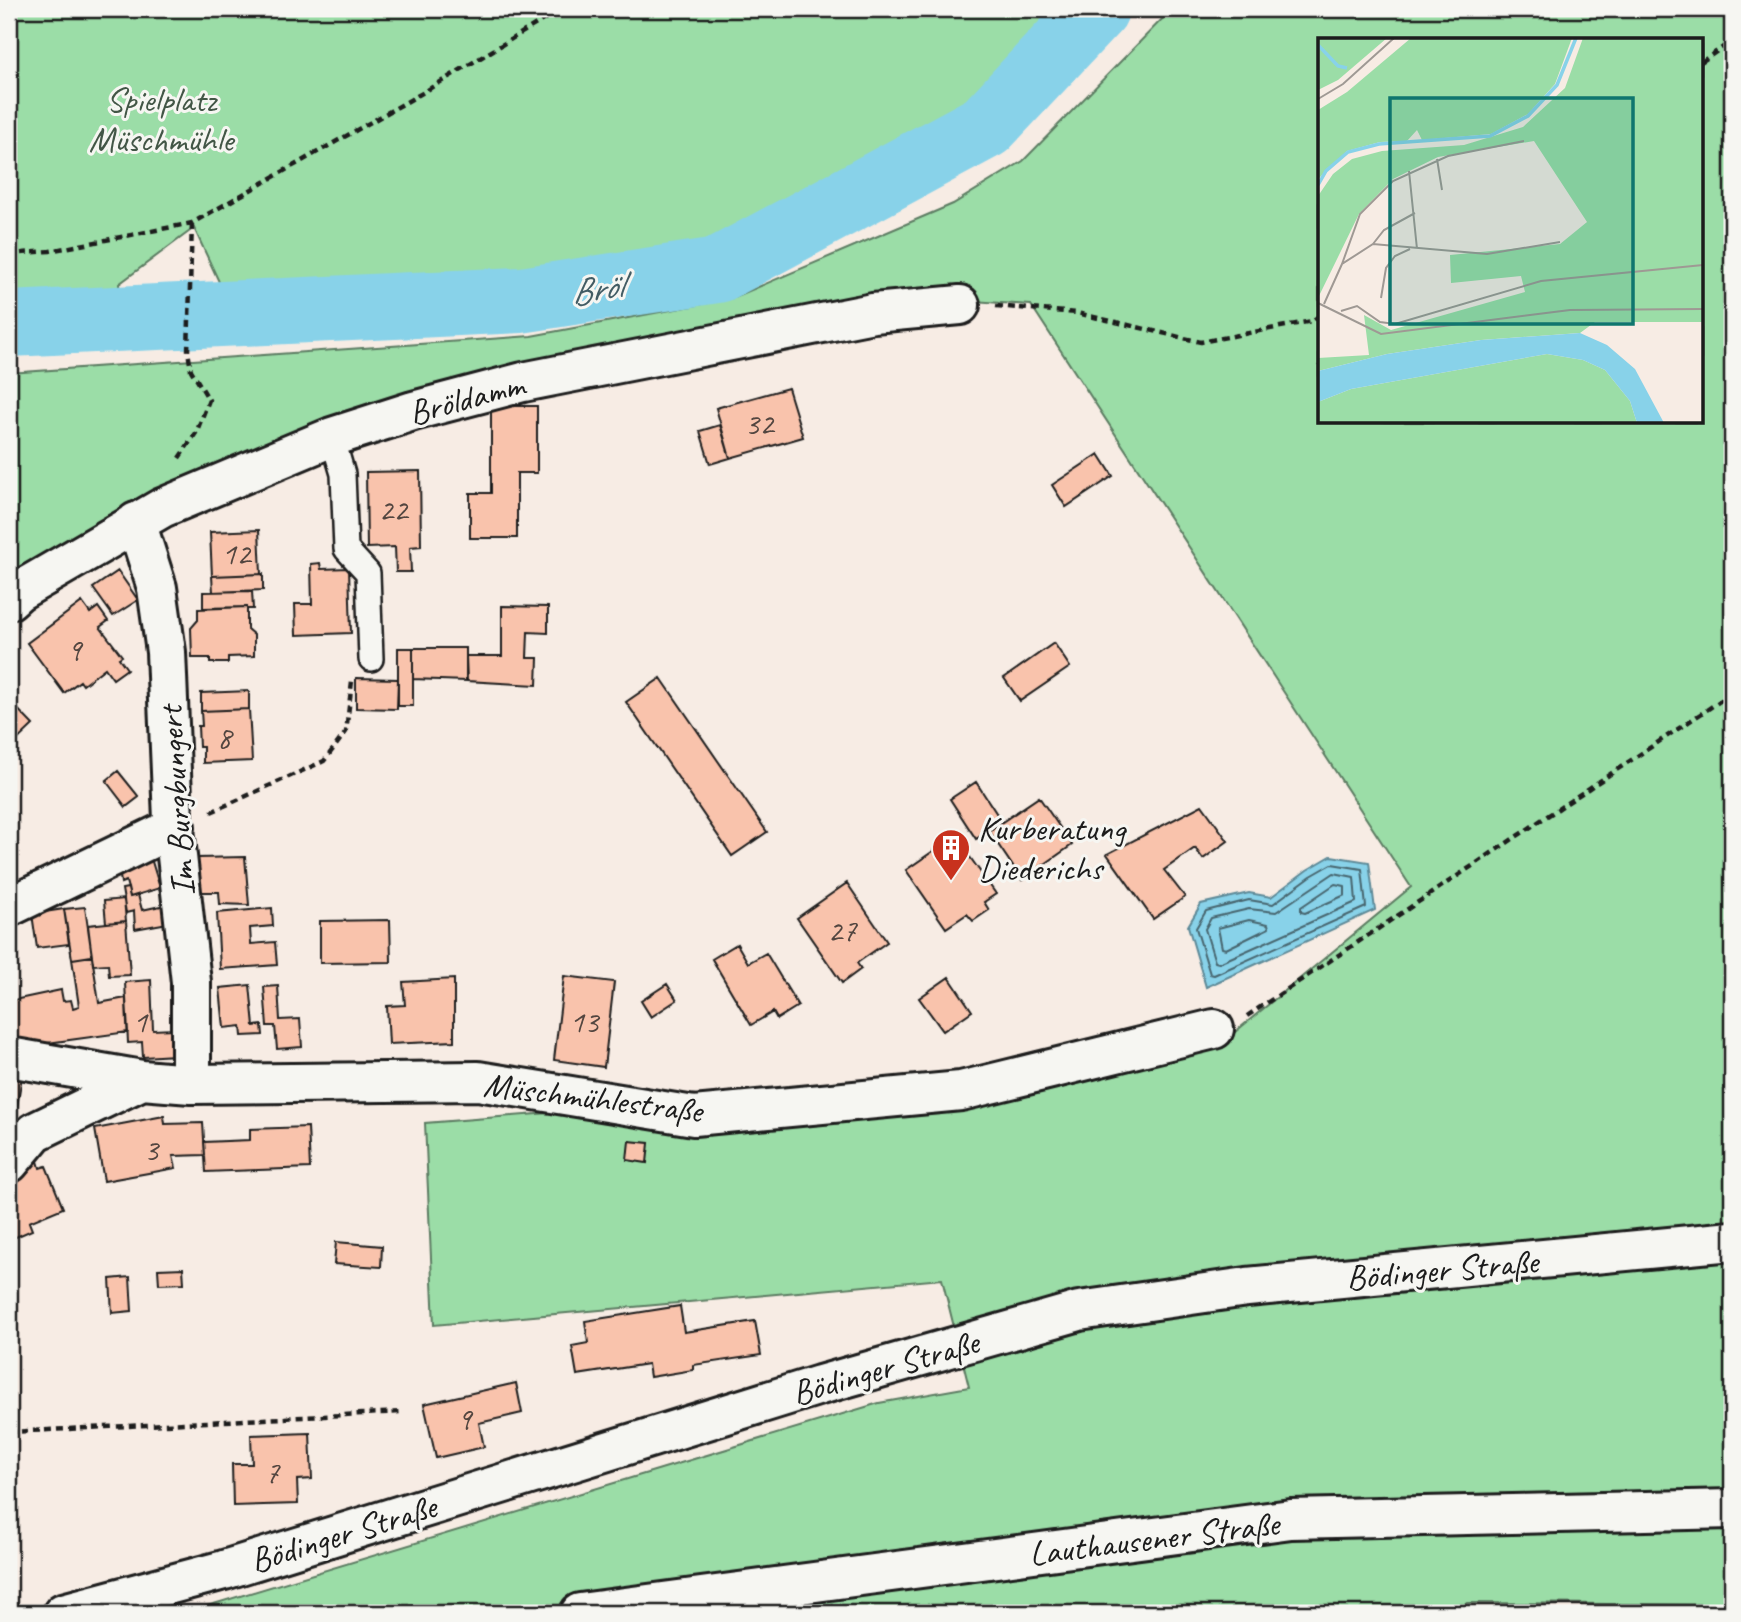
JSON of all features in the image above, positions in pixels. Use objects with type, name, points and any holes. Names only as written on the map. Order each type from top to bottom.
[{"type":"street","name":"Bröldamm","points":[[9,600],[19,591],[149,515],[332,438],[413,411],[523,382],[873,313],[960,305]]},
{"type":"street","name":"Im Burgbungert","points":[[149,515],[166,652],[174,823],[191,982],[191,1084]]},
{"type":"street","points":[[9,906],[174,823]]},
{"type":"street","name":"Müschmühlestraße","points":[[9,1057],[142,1080],[191,1084],[478,1081],[694,1116],[961,1091],[1214,1029]]},
{"type":"street","points":[[9,1163],[35,1132],[142,1080]]},
{"type":"street","name":"Bödinger Straße","points":[[63,1613],[223,1570],[820,1385],[1079,1311],[1247,1287],[1732,1241]]},
{"type":"street","name":"Lauthausener Straße","points":[[580,1613],[1291,1519],[1732,1509]]},
{"type":"lane","points":[[332,438],[343,474],[346,549],[368,573],[371,659]]},
{"type":"path","points":[[9,254],[50,251],[192,223],[424,92],[561,9]]},
{"type":"path","points":[[1702,61],[1732,41]]},
{"type":"path","points":[[149,515],[164,481],[196,433],[209,400],[191,370],[188,351],[192,223]]},
{"type":"path","points":[[960,305],[1020,306],[1077,313],[1201,342],[1312,321],[1318,317]]},
{"type":"path","points":[[174,823],[200,817],[324,761],[346,732],[352,676]]},
{"type":"path","points":[[1214,1029],[1251,1014],[1732,693]]},
{"type":"path","points":[[9,1432],[402,1412]]},
{"type":"green space","name":"Spielplatz Müschmühle","points":[[9,9],[1077,9],[985,110],[719,257],[512,279],[226,297],[194,228],[119,284],[121,305],[9,310]]},
{"type":"green space","points":[[1172,9],[1732,9],[1732,1605],[1467,1603],[1453,1613],[184,1613],[879,1403],[969,1387],[942,1279],[434,1325],[425,1123],[812,1092],[1218,1046],[1411,887],[1031,305],[945,299],[538,368],[9,589],[9,373],[531,336],[730,299],[953,204],[1023,161]]},
{"type":"water","points":[[1331,856],[1369,862],[1375,910],[1206,987],[1188,926],[1201,904],[1249,893],[1271,897]]},
{"type":"building","points":[[788,388],[803,437],[730,458],[716,408]]},
{"type":"building","points":[[491,406],[537,406],[537,473],[517,473],[517,538],[470,538],[470,493],[491,493]]},
{"type":"building","points":[[720,425],[730,458],[710,464],[700,431]]},
{"type":"building","points":[[1099,454],[1113,476],[1066,507],[1052,485]]},
{"type":"building","points":[[420,471],[421,546],[410,547],[411,572],[396,572],[395,547],[367,548],[366,472]]},
{"type":"building","points":[[259,530],[261,574],[212,576],[210,532]]},
{"type":"building","points":[[320,563],[321,569],[349,568],[351,633],[296,635],[295,604],[312,604],[311,564]]},
{"type":"building","points":[[118,571],[138,600],[113,616],[93,588]]},
{"type":"building","points":[[263,574],[263,590],[213,592],[212,576]]},
{"type":"building","points":[[252,591],[253,609],[203,608],[203,592]]},
{"type":"building","points":[[82,602],[90,613],[98,607],[108,621],[100,627],[122,656],[119,658],[127,669],[113,679],[105,668],[83,685],[80,681],[64,693],[27,643]]},
{"type":"building","points":[[502,606],[548,607],[548,633],[528,632],[527,658],[538,658],[537,685],[467,681],[466,656],[502,656]]},
{"type":"building","points":[[247,607],[247,629],[254,635],[254,656],[228,657],[228,663],[210,663],[210,658],[192,658],[191,628],[198,620],[198,609]]},
{"type":"building","points":[[1054,643],[1070,667],[1020,701],[1004,678]]},
{"type":"building","points":[[398,648],[413,648],[413,706],[398,706]]},
{"type":"building","points":[[413,648],[466,648],[466,681],[413,679]]},
{"type":"building","points":[[356,678],[398,679],[397,709],[356,708]]},
{"type":"building","points":[[661,678],[767,832],[732,856],[626,702]]},
{"type":"building","points":[[249,691],[249,709],[201,711],[201,693]]},
{"type":"building","points":[[9,700],[33,725],[9,748]]},
{"type":"building","points":[[249,709],[252,761],[203,763],[203,747],[199,747],[198,726],[202,726],[201,711]]},
{"type":"building","points":[[118,771],[139,797],[126,807],[106,781]]},
{"type":"building","points":[[976,782],[1002,822],[976,839],[950,799]]},
{"type":"building","points":[[1039,797],[1072,845],[1022,880],[989,831]]},
{"type":"building","points":[[1202,805],[1228,841],[1203,859],[1195,848],[1164,870],[1185,897],[1153,919],[1107,854]]},
{"type":"building","name":"Kurberatung Diederichs","points":[[955,836],[996,894],[984,902],[989,910],[973,921],[967,914],[946,928],[906,870]]},
{"type":"building","points":[[150,855],[160,888],[130,897],[126,881],[121,883],[119,869]]},
{"type":"building","points":[[245,857],[249,905],[220,904],[219,892],[199,892],[197,858]]},
{"type":"building","points":[[847,883],[887,942],[857,963],[861,969],[842,983],[797,918]]},
{"type":"building","points":[[128,888],[130,897],[138,895],[142,910],[165,905],[168,923],[135,929],[134,911],[126,913],[122,889]]},
{"type":"building","points":[[124,899],[126,921],[106,923],[104,901]]},
{"type":"building","points":[[85,907],[92,956],[72,959],[64,909]]},
{"type":"building","points":[[272,908],[273,926],[250,928],[251,944],[275,942],[277,965],[220,969],[217,913]]},
{"type":"building","points":[[64,909],[69,944],[37,948],[32,914]]},
{"type":"building","points":[[390,920],[391,962],[320,963],[320,921]]},
{"type":"building","points":[[126,921],[130,975],[109,976],[108,964],[93,965],[88,925]]},
{"type":"building","points":[[737,944],[748,963],[766,953],[798,1006],[777,1019],[773,1012],[751,1025],[712,959]]},
{"type":"building","points":[[92,956],[99,1003],[126,998],[128,1032],[11,1048],[9,1001],[61,990],[63,1001],[71,1000],[73,1008],[79,1006],[72,959]]},
{"type":"building","points":[[564,976],[614,982],[604,1067],[554,1060]]},
{"type":"building","points":[[949,977],[972,1011],[943,1031],[919,998]]},
{"type":"building","points":[[454,979],[454,1041],[389,1044],[387,1006],[405,1005],[403,982]]},
{"type":"building","points":[[151,980],[153,1030],[174,1029],[175,1055],[143,1057],[142,1042],[128,1043],[125,982]]},
{"type":"building","points":[[667,984],[677,1000],[651,1017],[641,1001]]},
{"type":"building","points":[[250,985],[254,1026],[262,1025],[263,1035],[242,1036],[241,1026],[224,1028],[220,988]]},
{"type":"building","points":[[278,986],[280,1020],[300,1019],[302,1047],[277,1049],[275,1026],[267,1026],[264,987]]},
{"type":"building","points":[[9,1074],[22,1076],[17,1107],[9,1106]]},
{"type":"building","points":[[164,1116],[165,1124],[203,1123],[205,1155],[173,1156],[176,1168],[104,1181],[95,1129]]},
{"type":"building","points":[[308,1127],[310,1168],[206,1172],[204,1142],[250,1140],[250,1129]]},
{"type":"building","points":[[629,1141],[649,1143],[647,1163],[627,1160]]},
{"type":"building","points":[[38,1161],[40,1168],[46,1166],[63,1208],[29,1222],[32,1230],[9,1240],[9,1201],[13,1199],[9,1180],[15,1170]]},
{"type":"building","points":[[336,1242],[382,1246],[381,1267],[334,1264]]},
{"type":"building","points":[[183,1268],[184,1283],[159,1284],[158,1269]]},
{"type":"building","points":[[130,1277],[132,1311],[112,1313],[110,1279]]},
{"type":"building","points":[[680,1306],[684,1332],[755,1321],[761,1355],[693,1365],[693,1370],[650,1377],[648,1364],[577,1375],[572,1346],[588,1343],[585,1321]]},
{"type":"building","points":[[516,1383],[522,1413],[479,1423],[484,1447],[436,1458],[424,1404]]},
{"type":"building","points":[[310,1433],[312,1479],[297,1480],[298,1504],[233,1506],[232,1464],[252,1464],[251,1435]]},
{"type":"waterway","name":"Bröl","points":[[9,324],[521,300],[718,270],[986,126],[1096,9]]},
{"type":"place","name":"Kurberatung Diederichs","points":[[951,882]]}]
